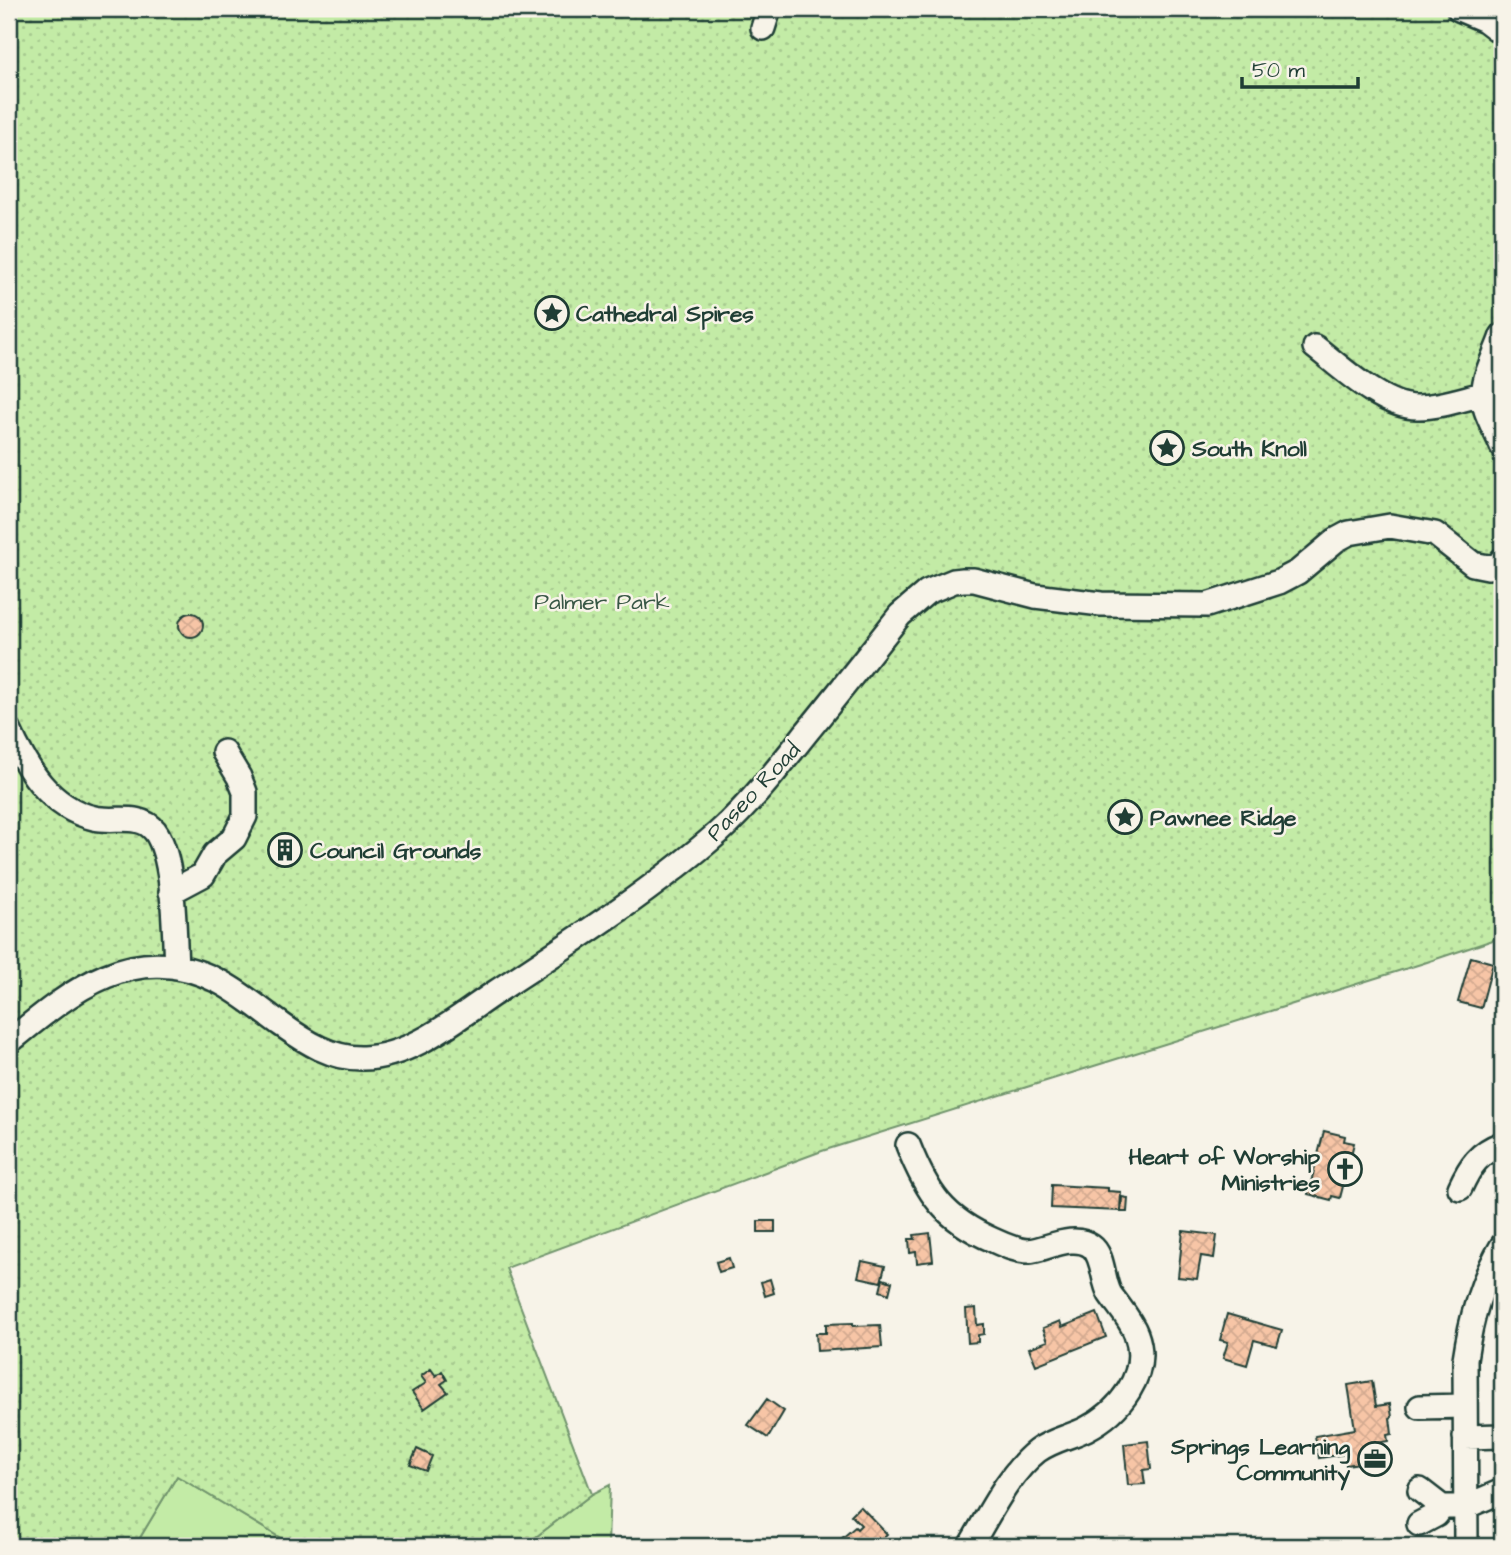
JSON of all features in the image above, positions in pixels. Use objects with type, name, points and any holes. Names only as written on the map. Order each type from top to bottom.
[{"type":"street","points":[[1459,9],[1496,23]]},
{"type":"street","points":[[1502,336],[1485,379],[1483,394],[1485,410],[1502,446]]},
{"type":"street","points":[[1315,347],[1373,390],[1403,405],[1417,407],[1483,394]]},
{"type":"street","name":"Paseo Road","points":[[9,1042],[71,994],[100,977],[110,972],[147,966],[176,967],[221,982],[299,1037],[327,1052],[350,1058],[379,1056],[423,1040],[652,887],[719,831],[768,781],[900,615],[927,592],[954,581],[974,580],[1035,596],[1101,604],[1207,605],[1279,582],[1298,572],[1336,540],[1349,533],[1390,526],[1435,534],[1473,564],[1488,568],[1501,564]]},
{"type":"street","points":[[9,730],[32,775],[46,791],[62,803],[96,819],[135,820],[154,830],[165,853],[171,892],[176,967]]},
{"type":"street","points":[[171,892],[203,875],[215,854],[234,838],[245,816],[245,792],[224,752]]},
{"type":"street","points":[[1460,1188],[1477,1158],[1502,1144]]},
{"type":"street","points":[[908,1145],[925,1185],[937,1203],[953,1219],[1019,1250],[1033,1250],[1077,1241],[1093,1247],[1099,1257],[1107,1288],[1135,1331],[1139,1346],[1136,1376],[1122,1401],[1095,1424],[1044,1447],[1030,1458],[1013,1478],[970,1546]]},
{"type":"street","points":[[1466,1546],[1453,1507],[1465,1437],[1465,1359],[1482,1284],[1502,1245]]},
{"type":"street","points":[[1420,1407],[1464,1406]]},
{"type":"street","points":[[1465,1437],[1502,1436]]},
{"type":"street","points":[[1420,1490],[1453,1507]]},
{"type":"street","points":[[1419,1524],[1453,1507],[1502,1491]]},
{"type":"green space","name":"Palmer Park","points":[[9,9],[1502,9],[1502,937],[822,1151],[506,1268],[592,1494],[524,1546],[294,1546],[177,1476],[135,1546],[9,1546]]},
{"type":"green space","points":[[177,1476],[294,1546],[135,1546]]},
{"type":"green space","points":[[610,1485],[608,1546],[524,1546],[592,1494]]},
{"type":"building","points":[[186,613],[196,613],[203,620],[203,630],[196,637],[186,637],[179,630],[179,620]]},
{"type":"building","name":"Council Grounds","points":[[280,840],[293,843],[290,860],[276,857]]},
{"type":"building","points":[[1471,957],[1493,963],[1481,1008],[1458,1002]]},
{"type":"building","points":[[1324,1131],[1345,1136],[1344,1141],[1354,1143],[1340,1198],[1332,1196],[1331,1200],[1308,1194]]},
{"type":"building","points":[[1052,1185],[1108,1188],[1108,1191],[1121,1192],[1120,1211],[1051,1208]]},
{"type":"building","points":[[1122,1197],[1128,1198],[1127,1212],[1121,1212]]},
{"type":"building","points":[[758,1221],[775,1221],[775,1232],[758,1232]]},
{"type":"building","points":[[1183,1231],[1217,1235],[1214,1258],[1201,1256],[1197,1279],[1178,1277]]},
{"type":"building","points":[[930,1233],[933,1261],[917,1263],[916,1252],[910,1253],[909,1239],[915,1239],[914,1235]]},
{"type":"building","points":[[729,1258],[732,1268],[719,1272],[716,1262]]},
{"type":"building","points":[[862,1261],[885,1266],[881,1282],[858,1277]]},
{"type":"building","points":[[770,1279],[774,1293],[765,1296],[761,1282]]},
{"type":"building","points":[[883,1279],[892,1282],[889,1294],[880,1291]]},
{"type":"building","points":[[976,1308],[977,1325],[984,1324],[984,1334],[978,1335],[978,1342],[968,1343],[966,1309]]},
{"type":"building","points":[[1097,1313],[1106,1337],[1036,1365],[1029,1348],[1048,1341],[1043,1328],[1060,1321],[1062,1327]]},
{"type":"building","points":[[1227,1314],[1282,1330],[1277,1346],[1254,1340],[1247,1365],[1223,1358],[1228,1342],[1220,1340]]},
{"type":"building","points":[[853,1323],[853,1326],[880,1325],[882,1347],[817,1351],[816,1333],[826,1333],[826,1324]]},
{"type":"building","points":[[431,1369],[436,1376],[442,1371],[447,1380],[441,1384],[448,1392],[424,1409],[412,1392],[426,1383],[421,1376]]},
{"type":"building","points":[[1372,1381],[1376,1406],[1390,1404],[1392,1417],[1392,1434],[1387,1435],[1388,1441],[1377,1443],[1380,1460],[1346,1465],[1345,1454],[1319,1458],[1315,1436],[1355,1429],[1348,1385]]},
{"type":"building","points":[[767,1399],[784,1411],[768,1438],[748,1425]]},
{"type":"building","points":[[1148,1441],[1151,1469],[1143,1470],[1145,1484],[1128,1485],[1124,1444]]},
{"type":"building","points":[[417,1449],[432,1456],[426,1471],[410,1465]]},
{"type":"building","points":[[860,1506],[887,1534],[874,1546],[871,1543],[868,1546],[848,1546],[841,1539],[861,1525],[851,1515]]},
{"type":"place","name":"Cathedral Spires","points":[[552,313]]},
{"type":"place","name":"South Knoll","points":[[1167,448]]},
{"type":"place","name":"Pawnee Ridge","points":[[1125,817]]},
{"type":"place","name":"Council Grounds","points":[[285,850]]},
{"type":"place","name":"Heart of Worship Ministries","points":[[1345,1169]]},
{"type":"place","name":"Springs Learning Community","points":[[1375,1459]]}]
